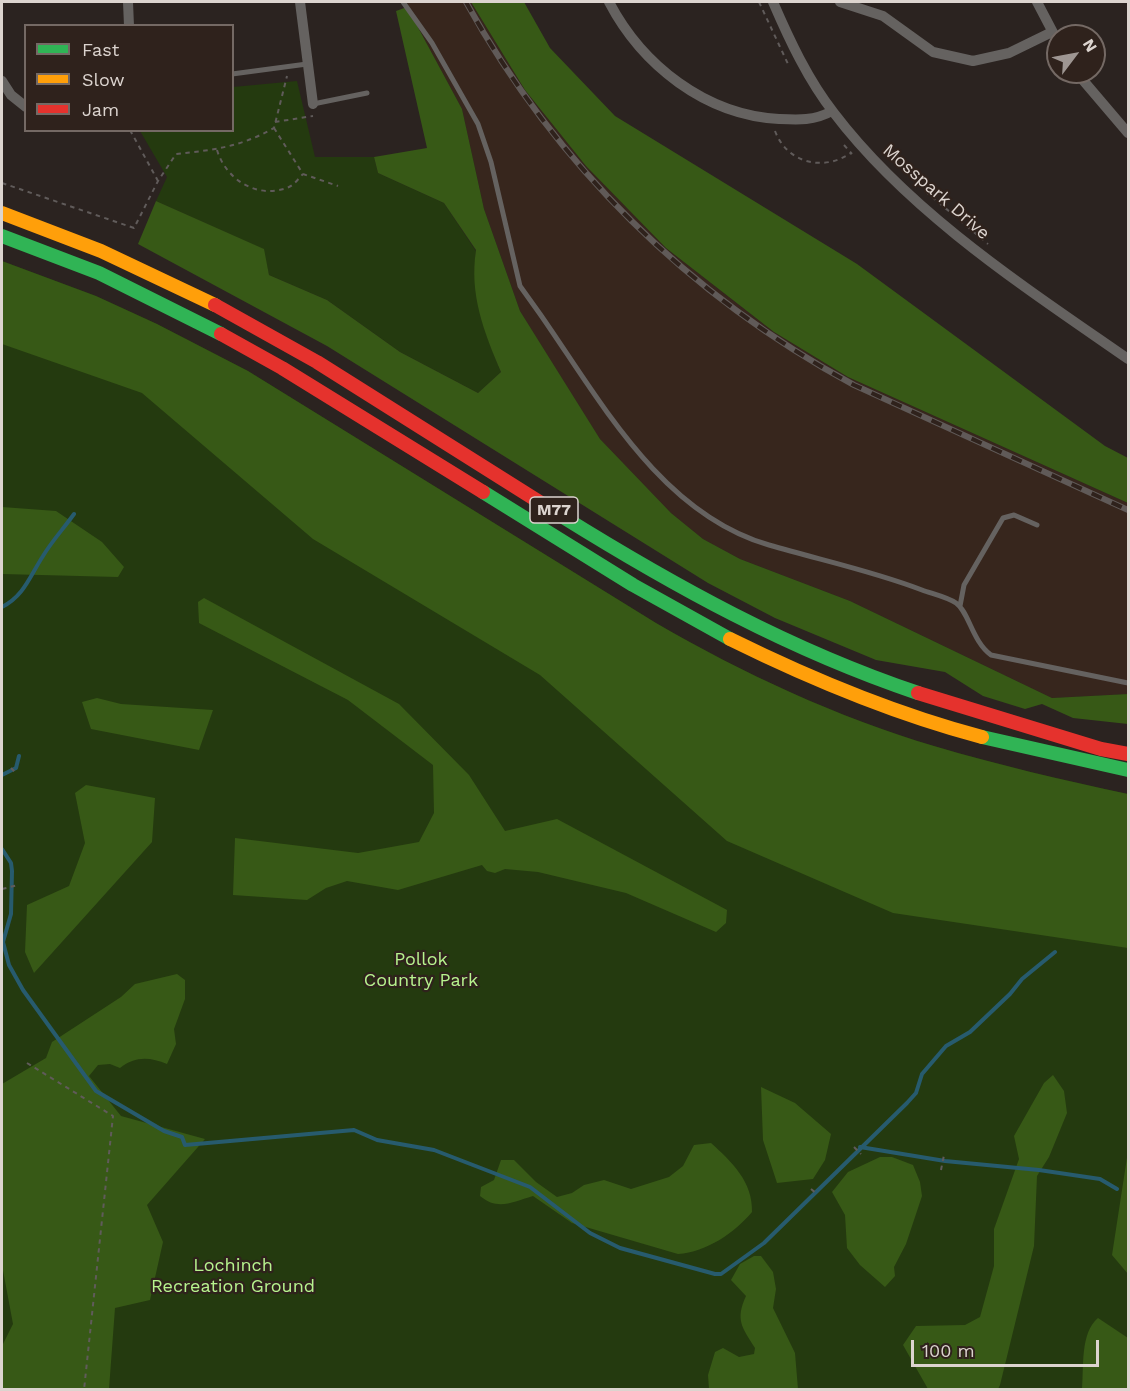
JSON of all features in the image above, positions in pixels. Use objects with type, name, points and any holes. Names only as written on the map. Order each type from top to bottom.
[{"type":"highway","name":"M77","points":[[2,213],[118,258],[261,329],[617,550],[765,632],[866,676],[930,700],[1101,749],[1128,754]]},
{"type":"highway","name":"M77","points":[[2,236],[101,273],[216,328],[305,380],[640,589],[751,649],[842,690],[929,721],[1017,746],[1128,770]]},
{"type":"street","points":[[128,2],[129,24]]},
{"type":"street","points":[[300,2],[313,104]]},
{"type":"street","points":[[609,2],[627,32],[666,74],[692,92],[721,105],[770,118],[803,120],[821,117],[832,111]]},
{"type":"street","name":"Mosspark Drive","points":[[775,2],[797,53],[832,111],[888,176],[978,250],[1128,359]]},
{"type":"street","points":[[840,2],[883,16],[933,52],[973,61],[1009,53],[1046,40]]},
{"type":"street","points":[[1037,2],[1048,24]]},
{"type":"street","points":[[2,81],[10,95],[24,106]]},
{"type":"street","points":[[1086,84],[1128,133]]},
{"type":"lane","points":[[403,2],[445,63],[478,124],[490,162],[516,275],[524,295],[540,314],[616,425],[663,479],[692,507],[739,534],[908,584],[960,606]]},
{"type":"lane","points":[[234,74],[307,64]]},
{"type":"lane","points":[[313,104],[367,93]]},
{"type":"lane","points":[[1037,525],[1014,515],[1004,518],[964,585],[960,606],[979,643],[991,655],[1128,683]]},
{"type":"path","points":[[290,67],[274,128],[303,174],[338,186]]},
{"type":"path","points":[[275,122],[313,118],[313,104]]},
{"type":"path","points":[[770,118],[786,151],[796,158],[823,164],[844,158],[861,147]]},
{"type":"path","points":[[2,183],[134,228],[158,181],[176,154],[217,150],[247,143],[274,128]]},
{"type":"path","points":[[131,132],[158,181]]},
{"type":"path","points":[[217,150],[221,164],[231,177],[246,186],[265,191],[290,187],[303,174]]},
{"type":"path","points":[[924,190],[994,249]]},
{"type":"path","points":[[11,768],[15,772]]},
{"type":"path","points":[[2,889],[18,885]]},
{"type":"path","points":[[27,1064],[113,1116],[84,1389]]},
{"type":"path","points":[[855,1147],[861,1154]]},
{"type":"path","points":[[941,1170],[944,1155]]},
{"type":"path","points":[[812,1189],[817,1194]]},
{"type":"shaded area","points":[[408,2],[471,2],[525,90],[586,166],[666,248],[774,332],[848,377],[1128,503],[1128,694],[1052,698],[850,601],[740,559],[703,539],[671,513],[600,439],[520,311],[484,209],[462,109],[407,7]]},
{"type":"green space","points":[[471,2],[524,2],[550,48],[615,116],[857,264],[1105,446],[1128,458],[1128,503],[848,377],[774,332],[666,248],[586,166],[525,90]]},
{"type":"green space","points":[[407,7],[462,109],[484,209],[520,311],[600,439],[671,513],[703,539],[740,559],[850,601],[1052,698],[1128,694],[1128,724],[1073,718],[1042,704],[1025,709],[983,696],[945,672],[876,660],[775,618],[708,583],[327,346],[138,244],[156,201],[264,249],[269,275],[327,300],[400,352],[478,393],[501,372],[484,327],[476,297],[474,266],[476,250],[444,203],[378,173],[374,157],[427,148],[396,11]]},
{"type":"green space","points":[[297,81],[315,157],[374,157],[378,173],[444,203],[476,251],[477,297],[485,328],[501,372],[478,393],[400,352],[327,300],[269,275],[263,249],[156,201],[167,177],[141,132],[234,132],[234,87]]},
{"type":"green space","name":"Pollok Country Park","points":[[2,261],[96,296],[157,324],[248,371],[656,623],[757,677],[862,722],[934,746],[982,760],[1128,794],[1128,1389],[2,1390]]},
{"type":"green space","points":[[2,261],[96,296],[157,324],[248,371],[656,623],[757,677],[862,722],[934,746],[982,760],[1128,794],[1128,948],[893,913],[727,841],[540,675],[313,539],[142,393],[2,344]]},
{"type":"green space","points":[[2,507],[56,511],[102,542],[124,567],[118,577],[2,574]]},
{"type":"green space","points":[[204,598],[399,704],[469,775],[505,831],[557,819],[727,910],[726,923],[716,932],[626,893],[538,872],[505,869],[495,873],[487,871],[482,865],[398,890],[347,881],[326,888],[307,900],[233,895],[235,838],[358,853],[419,842],[434,813],[433,765],[348,700],[199,623],[198,602]]},
{"type":"green space","points":[[97,698],[121,704],[213,710],[199,750],[91,729],[82,702]]},
{"type":"green space","points":[[86,785],[155,798],[152,842],[34,973],[25,952],[27,905],[69,886],[85,843],[75,793]]},
{"type":"green space","points":[[177,974],[185,980],[185,999],[174,1029],[176,1044],[167,1064],[143,1059],[131,1061],[120,1068],[110,1064],[98,1065],[89,1076],[121,1116],[205,1139],[147,1205],[163,1242],[150,1300],[115,1308],[109,1389],[2,1389],[2,1346],[13,1324],[2,1265],[2,1084],[46,1058],[52,1042],[121,997],[135,984]]},
{"type":"green space","points":[[1053,1075],[1064,1091],[1067,1113],[1049,1157],[1037,1176],[1034,1246],[1000,1385],[998,1389],[928,1389],[903,1345],[916,1326],[965,1325],[980,1317],[994,1266],[994,1229],[1019,1159],[1014,1136],[1044,1083]]},
{"type":"green space","points":[[761,1087],[795,1103],[831,1134],[825,1160],[813,1179],[777,1183],[763,1140]]},
{"type":"green space","points":[[711,1143],[740,1173],[749,1191],[752,1212],[728,1234],[699,1250],[678,1254],[572,1223],[533,1196],[512,1203],[499,1204],[487,1201],[480,1196],[481,1187],[494,1180],[501,1160],[514,1160],[536,1182],[557,1197],[572,1193],[584,1185],[604,1180],[631,1189],[669,1177],[683,1166],[694,1145]]},
{"type":"green space","points":[[1128,1151],[1128,1274],[1112,1255]]},
{"type":"green space","points":[[880,1157],[892,1157],[913,1165],[920,1182],[922,1196],[906,1244],[894,1267],[895,1276],[885,1287],[860,1265],[847,1248],[845,1215],[832,1192],[848,1172]]},
{"type":"green space","points":[[754,1256],[761,1256],[773,1272],[776,1289],[773,1308],[795,1353],[798,1389],[709,1389],[708,1375],[715,1352],[723,1348],[739,1357],[754,1354],[755,1348],[744,1329],[741,1317],[746,1296],[731,1280],[740,1264]]},
{"type":"green space","points":[[1098,1318],[1128,1338],[1128,1389],[1082,1389],[1083,1361],[1088,1332]]},
{"type":"waterway","points":[[2,607],[16,597],[26,585],[47,550],[74,514]]},
{"type":"waterway","points":[[2,775],[16,768],[19,756]]},
{"type":"waterway","points":[[2,849],[11,863],[12,871],[11,914],[3,942],[9,965],[23,990],[96,1091],[164,1131],[182,1137],[185,1145],[354,1130],[377,1140],[434,1150],[530,1187],[590,1233],[620,1248],[715,1274],[721,1274],[764,1243],[907,1103],[916,1093],[922,1074],[946,1046],[970,1032],[1010,994],[1022,979],[1055,952]]},
{"type":"waterway","points":[[860,1147],[945,1161],[1039,1170],[1100,1179],[1117,1189]]},
{"type":"railway","points":[[466,2],[502,62],[541,118],[585,171],[632,221],[682,268],[736,311],[794,350],[854,385],[1128,510]]},
{"type":"traffic: fast","points":[[2,236],[99,273],[221,334]]},
{"type":"traffic: fast","points":[[483,492],[633,585],[730,639]]},
{"type":"traffic: fast","points":[[560,515],[646,567],[779,637],[918,693]]},
{"type":"traffic: fast","points":[[982,737],[1128,770]]},
{"type":"traffic: slow","points":[[2,213],[101,251],[215,305]]},
{"type":"traffic: slow","points":[[730,639],[854,694],[917,718],[982,737]]},
{"type":"traffic: jam","points":[[215,305],[317,362],[560,515]]},
{"type":"traffic: jam","points":[[221,334],[282,368],[483,492]]},
{"type":"traffic: jam","points":[[918,693],[1101,749],[1128,754]]},
{"type":"park label","name":"Lochinch Recreation Ground","points":[[233,1276]]}]
